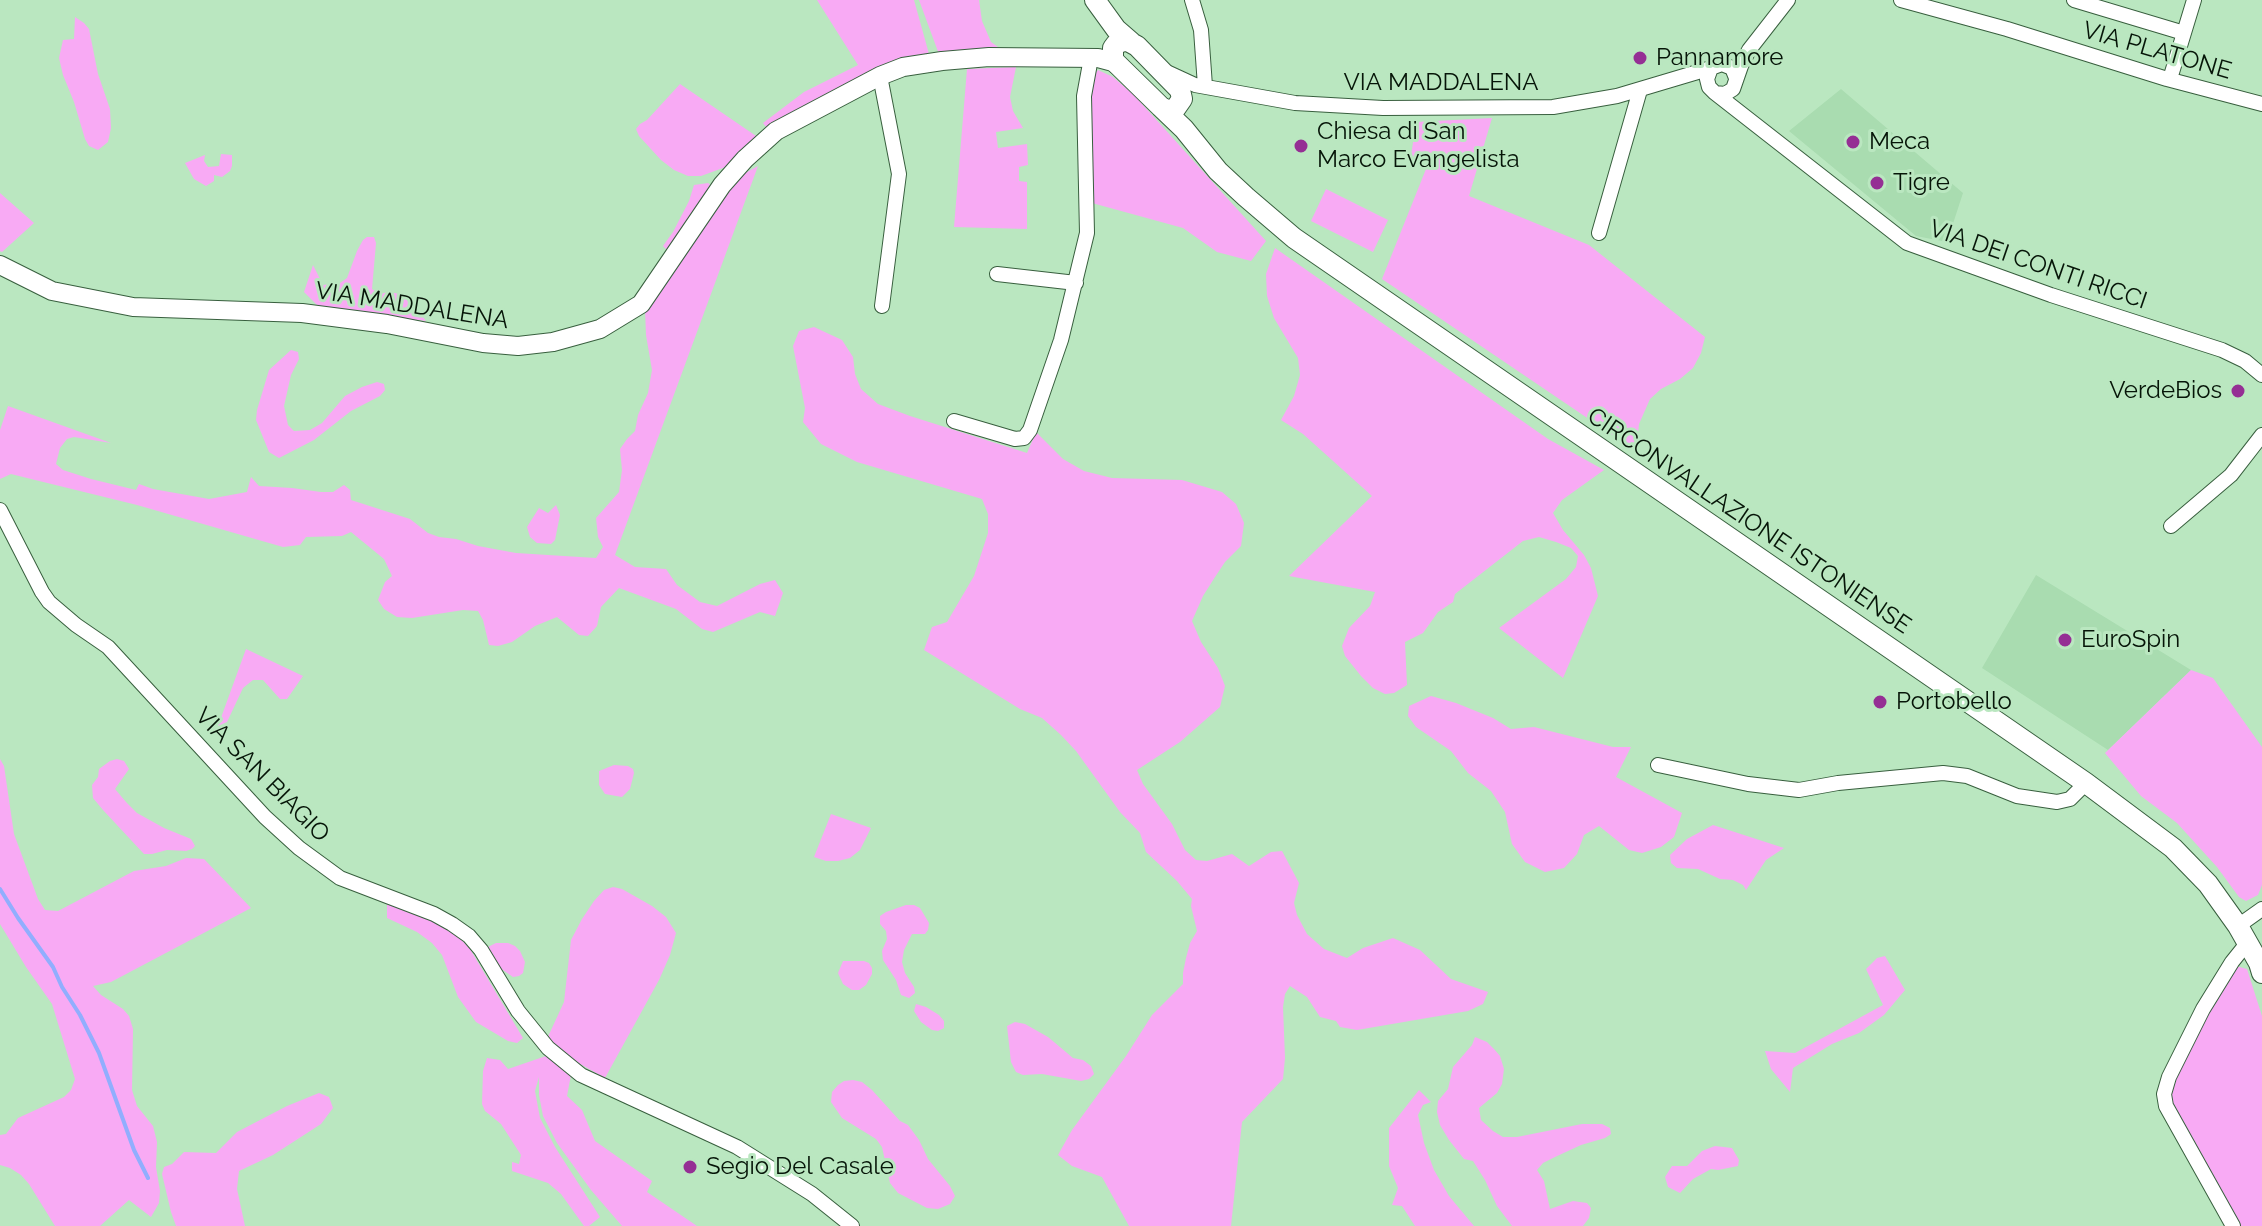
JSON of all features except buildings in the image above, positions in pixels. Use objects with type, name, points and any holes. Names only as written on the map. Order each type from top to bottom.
[{"type":"main road","points":[[1095,0],[1108,19],[1111,53]]},
{"type":"main road","points":[[1111,53],[1185,96]]},
{"type":"main road","points":[[1111,53],[1156,65],[1185,96]]},
{"type":"main road","name":"CIRCONVALLAZIONE ISTONIENSE","points":[[1185,96],[1184,129],[1218,171],[1294,238],[2135,818],[2173,848],[2208,884],[2243,934],[2262,973]]},
{"type":"street","points":[[1185,96],[1201,30],[1192,0]]},
{"type":"street","points":[[1684,76],[1712,90],[1725,94],[1729,92],[1735,85],[1749,50],[1788,0]]},
{"type":"street","name":"VIA PLATONE","points":[[1901,0],[2262,104]]},
{"type":"street","points":[[2074,0],[2184,33]]},
{"type":"street","points":[[2170,79],[2194,0]]},
{"type":"street","name":"VIA MADDALENA","points":[[1185,96],[1383,108],[1553,107],[1640,90],[1717,66],[1749,50]]},
{"type":"street","points":[[954,421],[1015,439],[1024,438],[1030,430],[1056,355],[1087,233],[1084,96],[1111,53]]},
{"type":"street","name":"VIA MADDALENA","points":[[0,265],[52,291],[133,307],[302,313],[387,324],[483,343],[518,346],[553,342],[600,329],[641,304],[722,185],[745,159],[776,131],[880,76],[903,67],[942,61],[1111,53]]},
{"type":"street","points":[[1712,90],[1707,75],[1717,66],[1732,68],[1740,110]]},
{"type":"street","points":[[880,76],[899,174],[882,306]]},
{"type":"street","points":[[1599,233],[1640,90]]},
{"type":"street","name":"VIA DEI CONTI RICCI","points":[[1712,90],[1907,243],[2051,295],[2222,350],[2245,361],[2262,375]]},
{"type":"street","points":[[997,274],[1076,283]]},
{"type":"street","points":[[2171,526],[2231,475],[2262,435]]},
{"type":"street","name":"VIA SAN BIAGIO","points":[[0,510],[49,602],[108,647],[265,817],[299,848],[340,878],[434,914],[469,936],[538,1036],[581,1075],[737,1147],[812,1194],[852,1226]]},
{"type":"street","points":[[1658,765],[1748,784],[1799,790],[1943,773],[1967,776],[2017,796],[2057,802],[2070,799],[2086,783]]},
{"type":"street","points":[[2233,1226],[2166,1106],[2164,1094],[2203,1009],[2232,962],[2243,934],[2262,909]]},
{"type":"shaded area","points":[[817,0],[914,0],[929,54],[769,131],[763,123],[804,92],[858,65]]},
{"type":"shaded area","points":[[919,0],[979,0],[982,21],[991,42],[1001,52],[940,57]]},
{"type":"shaded area","points":[[75,17],[89,29],[98,74],[110,109],[108,142],[98,150],[89,146],[85,139],[59,58],[63,40],[74,39]]},
{"type":"shaded area","points":[[1016,67],[1010,97],[1013,111],[1023,128],[996,132],[998,148],[1027,144],[1028,165],[1019,167],[1019,181],[1027,182],[1027,229],[954,227],[967,69]]},
{"type":"shaded area","points":[[1098,70],[1113,77],[1133,94],[1266,241],[1251,261],[1217,252],[1183,228],[1092,203],[1092,77]]},
{"type":"shaded area","points":[[680,84],[759,138],[731,165],[701,176],[688,176],[661,160],[639,136],[636,129]]},
{"type":"shaded area","points":[[1841,89],[1963,193],[1947,242],[1916,236],[1789,131]]},
{"type":"shaded area","points":[[1492,118],[1469,196],[1589,245],[1705,337],[1693,368],[1650,399],[1639,424],[1639,453],[1382,279],[1426,169],[1410,163],[1416,122]]},
{"type":"shaded area","points":[[221,154],[232,155],[230,171],[222,177],[214,175],[214,181],[206,186],[194,179],[185,163],[205,155],[204,161],[208,167],[219,166]]},
{"type":"shaded area","points":[[758,166],[615,555],[635,567],[666,569],[677,585],[700,602],[717,606],[760,584],[775,580],[783,593],[775,616],[760,612],[713,632],[702,629],[676,609],[619,588],[601,607],[597,626],[588,636],[579,635],[557,617],[535,626],[512,642],[489,645],[478,611],[463,610],[412,618],[397,617],[384,609],[378,600],[385,582],[392,576],[384,559],[351,532],[342,536],[306,537],[300,545],[283,547],[137,505],[11,474],[0,479],[0,430],[8,406],[111,443],[74,437],[67,439],[60,448],[56,464],[63,470],[91,479],[136,490],[139,484],[209,499],[247,492],[251,477],[259,486],[321,492],[333,492],[344,485],[350,490],[351,500],[410,519],[428,533],[439,537],[516,553],[596,558],[603,547],[598,537],[596,518],[619,492],[622,470],[620,449],[635,431],[648,393],[652,370],[645,309],[725,184]]},
{"type":"shaded area","points":[[708,183],[712,186],[669,252],[663,246],[689,201],[694,185]]},
{"type":"shaded area","points":[[1326,189],[1388,220],[1373,252],[1311,221]]},
{"type":"shaded area","points":[[0,193],[34,223],[2,252],[0,251]]},
{"type":"shaded area","points":[[367,237],[374,237],[376,243],[372,289],[380,294],[401,294],[410,300],[426,321],[321,309],[304,292],[313,265],[323,285],[340,283],[347,278],[357,251]]},
{"type":"shaded area","points":[[1275,248],[1548,439],[1604,470],[1562,500],[1553,513],[1584,555],[1591,568],[1598,596],[1563,678],[1499,628],[1566,579],[1576,567],[1578,556],[1571,548],[1556,542],[1539,537],[1523,541],[1455,594],[1453,602],[1438,612],[1423,633],[1405,642],[1407,685],[1394,693],[1385,694],[1373,688],[1345,656],[1342,646],[1349,628],[1370,606],[1375,592],[1289,576],[1372,496],[1303,434],[1281,420],[1294,396],[1300,375],[1298,358],[1274,318],[1267,296],[1266,274]]},
{"type":"shaded area","points":[[814,327],[842,340],[853,357],[861,389],[878,404],[1027,453],[1036,432],[1063,459],[1084,471],[1112,478],[1182,480],[1222,492],[1236,504],[1244,523],[1241,546],[1215,577],[1192,621],[1225,686],[1220,707],[1180,742],[1137,770],[1143,784],[1172,824],[1185,850],[1196,860],[1207,861],[1232,854],[1249,866],[1271,852],[1282,851],[1299,883],[1294,903],[1297,915],[1307,934],[1324,949],[1347,958],[1363,948],[1393,938],[1420,950],[1451,979],[1488,992],[1483,1004],[1468,1011],[1357,1030],[1340,1027],[1336,1021],[1320,1017],[1307,997],[1290,986],[1283,1007],[1283,1079],[1242,1122],[1231,1226],[1129,1226],[1102,1177],[1072,1166],[1058,1155],[1152,1015],[1183,984],[1186,958],[1197,931],[1192,899],[1146,852],[1140,833],[1061,735],[1042,718],[1020,709],[924,650],[932,627],[947,622],[974,576],[988,533],[988,514],[982,499],[857,462],[821,444],[803,422],[805,408],[793,346],[799,331]]},
{"type":"shaded area","points":[[291,350],[298,352],[299,359],[291,375],[284,406],[288,425],[294,431],[310,430],[322,423],[345,396],[362,387],[377,382],[384,384],[385,390],[380,396],[351,411],[314,440],[279,458],[269,452],[256,420],[257,410],[269,370]]},
{"type":"shaded area","points":[[556,505],[560,515],[555,540],[551,544],[537,543],[530,537],[527,527],[539,508],[548,513]]},
{"type":"shaded area","points":[[2036,575],[2191,670],[2108,750],[1982,668]]},
{"type":"shaded area","points":[[246,649],[303,676],[287,699],[280,699],[263,680],[253,680],[243,688],[227,722],[218,726]]},
{"type":"shaded area","points":[[2191,670],[2213,678],[2262,747],[2262,885],[2258,895],[2246,901],[2239,897],[2217,867],[2177,823],[2141,796],[2105,753]]},
{"type":"shaded area","points":[[1431,696],[1493,718],[1511,729],[1534,727],[1613,747],[1631,747],[1616,777],[1682,813],[1674,837],[1661,847],[1642,853],[1629,850],[1599,826],[1584,835],[1577,854],[1564,868],[1545,872],[1525,862],[1512,844],[1505,812],[1491,791],[1468,773],[1451,751],[1416,727],[1408,716],[1409,706]]},
{"type":"shaded area","points":[[0,759],[4,766],[14,834],[45,910],[58,911],[134,871],[166,866],[186,858],[204,859],[251,908],[111,982],[93,986],[123,1009],[133,1029],[132,1090],[137,1106],[153,1126],[157,1142],[156,1167],[160,1191],[159,1203],[151,1217],[129,1200],[100,1226],[55,1226],[21,1175],[0,1165],[0,1135],[6,1134],[18,1118],[64,1097],[75,1079],[52,1004],[0,924]]},
{"type":"shaded area","points":[[117,759],[124,761],[129,769],[115,789],[137,813],[191,839],[195,846],[192,849],[144,854],[93,798],[92,785],[99,769]]},
{"type":"shaded area","points":[[614,765],[628,766],[634,773],[630,789],[622,797],[605,794],[599,785],[599,771]]},
{"type":"shaded area","points":[[831,814],[871,828],[860,850],[850,858],[826,861],[814,857]]},
{"type":"shaded area","points":[[1713,825],[1784,848],[1766,860],[1746,890],[1733,880],[1720,879],[1698,869],[1677,868],[1671,863],[1670,855],[1687,839]]},
{"type":"shaded area","points":[[613,887],[652,906],[666,917],[676,933],[659,980],[605,1078],[546,1041],[564,1002],[571,940],[594,901],[604,890]]},
{"type":"shaded area","points":[[387,901],[454,932],[470,949],[523,1038],[517,1043],[508,1041],[476,1022],[458,997],[442,955],[417,932],[387,918]]},
{"type":"shaded area","points":[[906,905],[920,908],[929,923],[925,934],[912,934],[904,950],[902,962],[915,993],[909,998],[901,995],[896,980],[883,960],[882,951],[887,939],[886,931],[880,924],[880,916]]},
{"type":"shaded area","points":[[508,943],[520,951],[525,962],[523,973],[513,977],[500,968],[488,947]]},
{"type":"shaded area","points":[[1885,956],[1905,990],[1884,1015],[1859,1033],[1832,1044],[1793,1068],[1790,1092],[1771,1069],[1765,1051],[1795,1053],[1883,1005],[1866,969],[1877,958]]},
{"type":"shaded area","points":[[843,961],[869,963],[872,974],[866,985],[852,990],[843,984],[838,973]]},
{"type":"shaded area","points":[[2236,966],[2247,969],[2262,1016],[2262,1226],[2238,1226],[2209,1168],[2175,1115],[2168,1095],[2193,1040]]},
{"type":"shaded area","points":[[916,1004],[939,1015],[944,1021],[944,1028],[932,1030],[921,1022],[914,1011]]},
{"type":"shaded area","points":[[1015,1022],[1048,1037],[1073,1058],[1083,1060],[1091,1066],[1094,1074],[1081,1081],[1016,1072],[1011,1062],[1007,1026]]},
{"type":"shaded area","points":[[1475,1037],[1494,1049],[1504,1069],[1497,1093],[1479,1108],[1481,1120],[1493,1131],[1503,1137],[1517,1137],[1582,1124],[1602,1124],[1610,1128],[1611,1134],[1605,1138],[1555,1157],[1537,1170],[1544,1181],[1550,1209],[1573,1201],[1587,1203],[1591,1208],[1583,1226],[1512,1226],[1497,1206],[1473,1161],[1464,1159],[1440,1125],[1438,1101],[1448,1089],[1453,1067]]},
{"type":"shaded area","points":[[546,1056],[571,1075],[567,1096],[582,1110],[595,1141],[652,1181],[647,1192],[697,1226],[622,1226],[557,1143],[543,1116],[539,1077],[535,1091],[540,1118],[600,1217],[589,1226],[584,1226],[561,1194],[548,1183],[512,1171],[512,1162],[519,1164],[521,1155],[501,1124],[485,1111],[482,1104],[483,1071],[487,1058],[500,1060],[508,1069]]},
{"type":"shaded area","points":[[853,1080],[862,1082],[872,1090],[900,1121],[908,1125],[928,1159],[950,1186],[955,1196],[950,1204],[938,1209],[927,1208],[898,1193],[890,1183],[882,1147],[876,1139],[842,1118],[831,1102],[832,1092],[838,1085]]},
{"type":"shaded area","points":[[1419,1090],[1431,1102],[1423,1105],[1418,1115],[1434,1170],[1449,1196],[1474,1226],[1415,1226],[1402,1206],[1392,1205],[1398,1188],[1389,1166],[1389,1128]]},
{"type":"shaded area","points":[[319,1093],[329,1097],[333,1108],[321,1124],[273,1155],[239,1171],[237,1189],[245,1226],[176,1226],[162,1174],[164,1167],[184,1152],[216,1153],[237,1132]]},
{"type":"shaded area","points":[[1715,1146],[1732,1148],[1739,1160],[1738,1166],[1711,1169],[1693,1179],[1680,1193],[1668,1187],[1665,1177],[1672,1166],[1687,1166],[1702,1151]]},
{"type":"waterway","points":[[0,889],[53,967],[80,1015],[99,1053],[134,1150],[148,1178]]},
{"type":"place","name":"Pannamore","points":[[1640,58]]},
{"type":"place","name":"Meca","points":[[1853,142]]},
{"type":"place","name":"Chiesa di San Marco Evangelista","points":[[1301,146]]},
{"type":"place","name":"Tigre","points":[[1877,183]]},
{"type":"place","name":"VerdeBios","points":[[2238,391]]},
{"type":"place","name":"EuroSpin","points":[[2065,640]]},
{"type":"place","name":"Portobello","points":[[1880,702]]},
{"type":"place","name":"Segio Del Casale","points":[[690,1167]]}]
